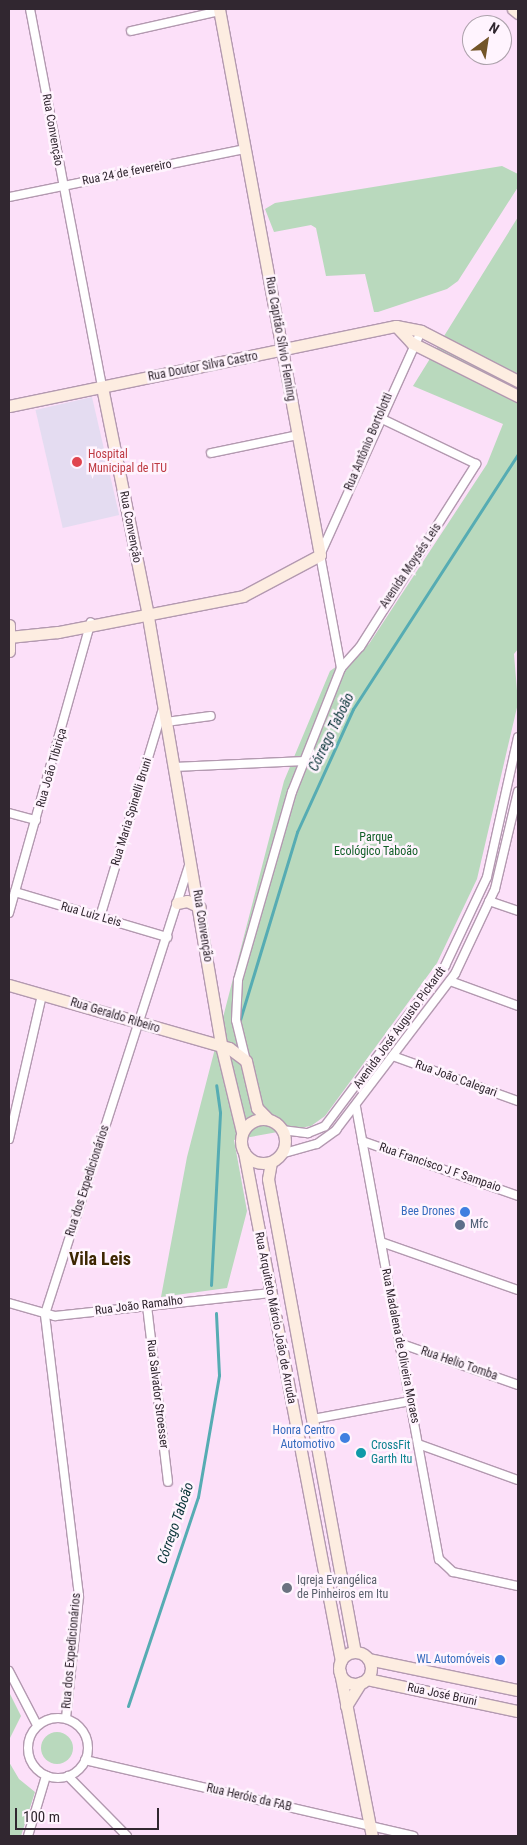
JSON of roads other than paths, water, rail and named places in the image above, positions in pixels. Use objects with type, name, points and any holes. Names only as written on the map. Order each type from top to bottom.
[{"type":"street","name":"Rua Convenção","points":[[30,9],[147,611],[200,907],[216,1017],[216,1045]]},
{"type":"street","points":[[131,31],[219,10]]},
{"type":"street","name":"Rua Capitão Sílvio Fleming","points":[[219,10],[341,668]]},
{"type":"street","name":"Rua 24 de fevereiro","points":[[9,197],[245,149]]},
{"type":"street","points":[[396,326],[421,331],[518,381]]},
{"type":"street","points":[[396,326],[412,343],[518,396]]},
{"type":"street","name":"Rua Doutor Silva Castro","points":[[9,406],[396,326]]},
{"type":"street","name":"Rua Antônio Bortolotti","points":[[320,555],[412,343],[421,331]]},
{"type":"street","name":"Avenida Moysés Leis","points":[[341,668],[360,647],[475,462],[380,418]]},
{"type":"street","points":[[211,453],[298,434]]},
{"type":"street","points":[[9,637],[58,632],[91,622],[255,592],[320,555]]},
{"type":"street","name":"Rua João Tibiriça","points":[[9,913],[91,622]]},
{"type":"street","points":[[9,625],[9,651]]},
{"type":"street","points":[[216,1045],[242,1132],[244,1152],[259,1163],[271,1162],[281,1154],[282,1130],[257,1108],[236,1020],[238,980],[305,761],[341,668]]},
{"type":"street","name":"Rua Maria Spinelli Bruni","points":[[100,917],[164,707]]},
{"type":"street","points":[[166,722],[211,716]]},
{"type":"street","name":"Avenida José Augusto Pickardt","points":[[282,1130],[308,1134],[325,1126],[445,966],[487,877],[518,737]]},
{"type":"street","points":[[174,767],[305,761]]},
{"type":"street","name":"Avenida José Augusto Pickardt","points":[[281,1154],[327,1138],[356,1107],[450,981],[489,901],[518,792]]},
{"type":"street","points":[[9,813],[36,820]]},
{"type":"street","name":"Rua dos Expedicionários","points":[[66,1718],[79,1596],[45,1314],[191,859]]},
{"type":"street","name":"Rua Luiz Leis","points":[[15,892],[166,937]]},
{"type":"street","points":[[177,903],[187,901],[200,907]]},
{"type":"street","points":[[489,901],[518,911]]},
{"type":"street","points":[[450,981],[518,1006]]},
{"type":"street","name":"Rua Geraldo Ribeiro","points":[[9,985],[216,1045]]},
{"type":"street","points":[[9,1138],[42,995]]},
{"type":"street","points":[[216,1045],[246,1061]]},
{"type":"street","name":"Rua João Calegari","points":[[393,1056],[518,1101]]},
{"type":"street","name":"Rua Madalena de Oliveira Moraes","points":[[356,1107],[418,1444],[443,1566],[518,1586]]},
{"type":"street","points":[[242,1132],[253,1121],[268,1119]]},
{"type":"street","name":"Rua Francisco J F Sampaio","points":[[362,1141],[518,1196]]},
{"type":"street","name":"Rua Arquiteto Márcio João de Arruda","points":[[244,1152],[346,1706],[371,1831]]},
{"type":"street","name":"Rua Arquiteto Márcio João de Arruda","points":[[271,1162],[268,1179],[355,1652]]},
{"type":"street","points":[[380,1242],[518,1290]]},
{"type":"street","name":"Rua João Ramalho","points":[[9,1303],[45,1314],[146,1306],[271,1292]]},
{"type":"street","name":"Rua Salvador Stroesser","points":[[146,1306],[168,1482]]},
{"type":"street","name":"Rua Helio Tomba","points":[[399,1343],[518,1385]]},
{"type":"street","points":[[313,1419],[410,1401]]},
{"type":"street","points":[[418,1444],[518,1480]]},
{"type":"street","points":[[346,1706],[364,1680],[371,1669],[368,1659],[355,1652],[340,1667],[351,1683],[364,1680]]},
{"type":"street","name":"Rua José Bruni","points":[[368,1659],[518,1690]]},
{"type":"street","points":[[9,1671],[37,1725]]},
{"type":"street","name":"Rua José Bruni","points":[[364,1680],[518,1711]]},
{"type":"street","points":[[51,1718],[66,1718],[84,1732],[88,1746],[86,1760],[68,1776],[46,1776],[32,1765],[27,1748],[37,1725],[51,1718]]},
{"type":"street","name":"Rua Heróis da FAB","points":[[86,1760],[371,1831],[413,1836]]},
{"type":"street","points":[[28,1836],[46,1776]]},
{"type":"street","points":[[68,1776],[127,1836]]},
{"type":"waterway","name":"Córrego Taboão","points":[[239,1023],[297,832],[353,709],[518,454]]},
{"type":"waterway","name":"Córrego Taboão","points":[[211,1285],[220,1112],[216,1085]]},
{"type":"waterway","name":"Córrego Taboão","points":[[128,1706],[198,1497],[219,1375],[216,1313]]},
{"type":"place","name":"Hospital Municipal de ITU","points":[[77,462]]},
{"type":"place","name":"Bee Drones","points":[[465,1212]]},
{"type":"place","name":"Mfc","points":[[460,1225]]},
{"type":"place","name":"Honra Centro Automotivo","points":[[345,1438]]},
{"type":"place","name":"CrossFit Garth Itu","points":[[361,1453]]},
{"type":"place","name":"Igreja Evangélica de Pinheiros em Itu","points":[[287,1588]]},
{"type":"place","name":"WL Automóveis","points":[[500,1660]]},
{"type":"district","name":"Vila Leis","points":[[100,1259]]},
{"type":"park label","name":"Parque Ecológico Taboão","points":[[376,845]]}]
